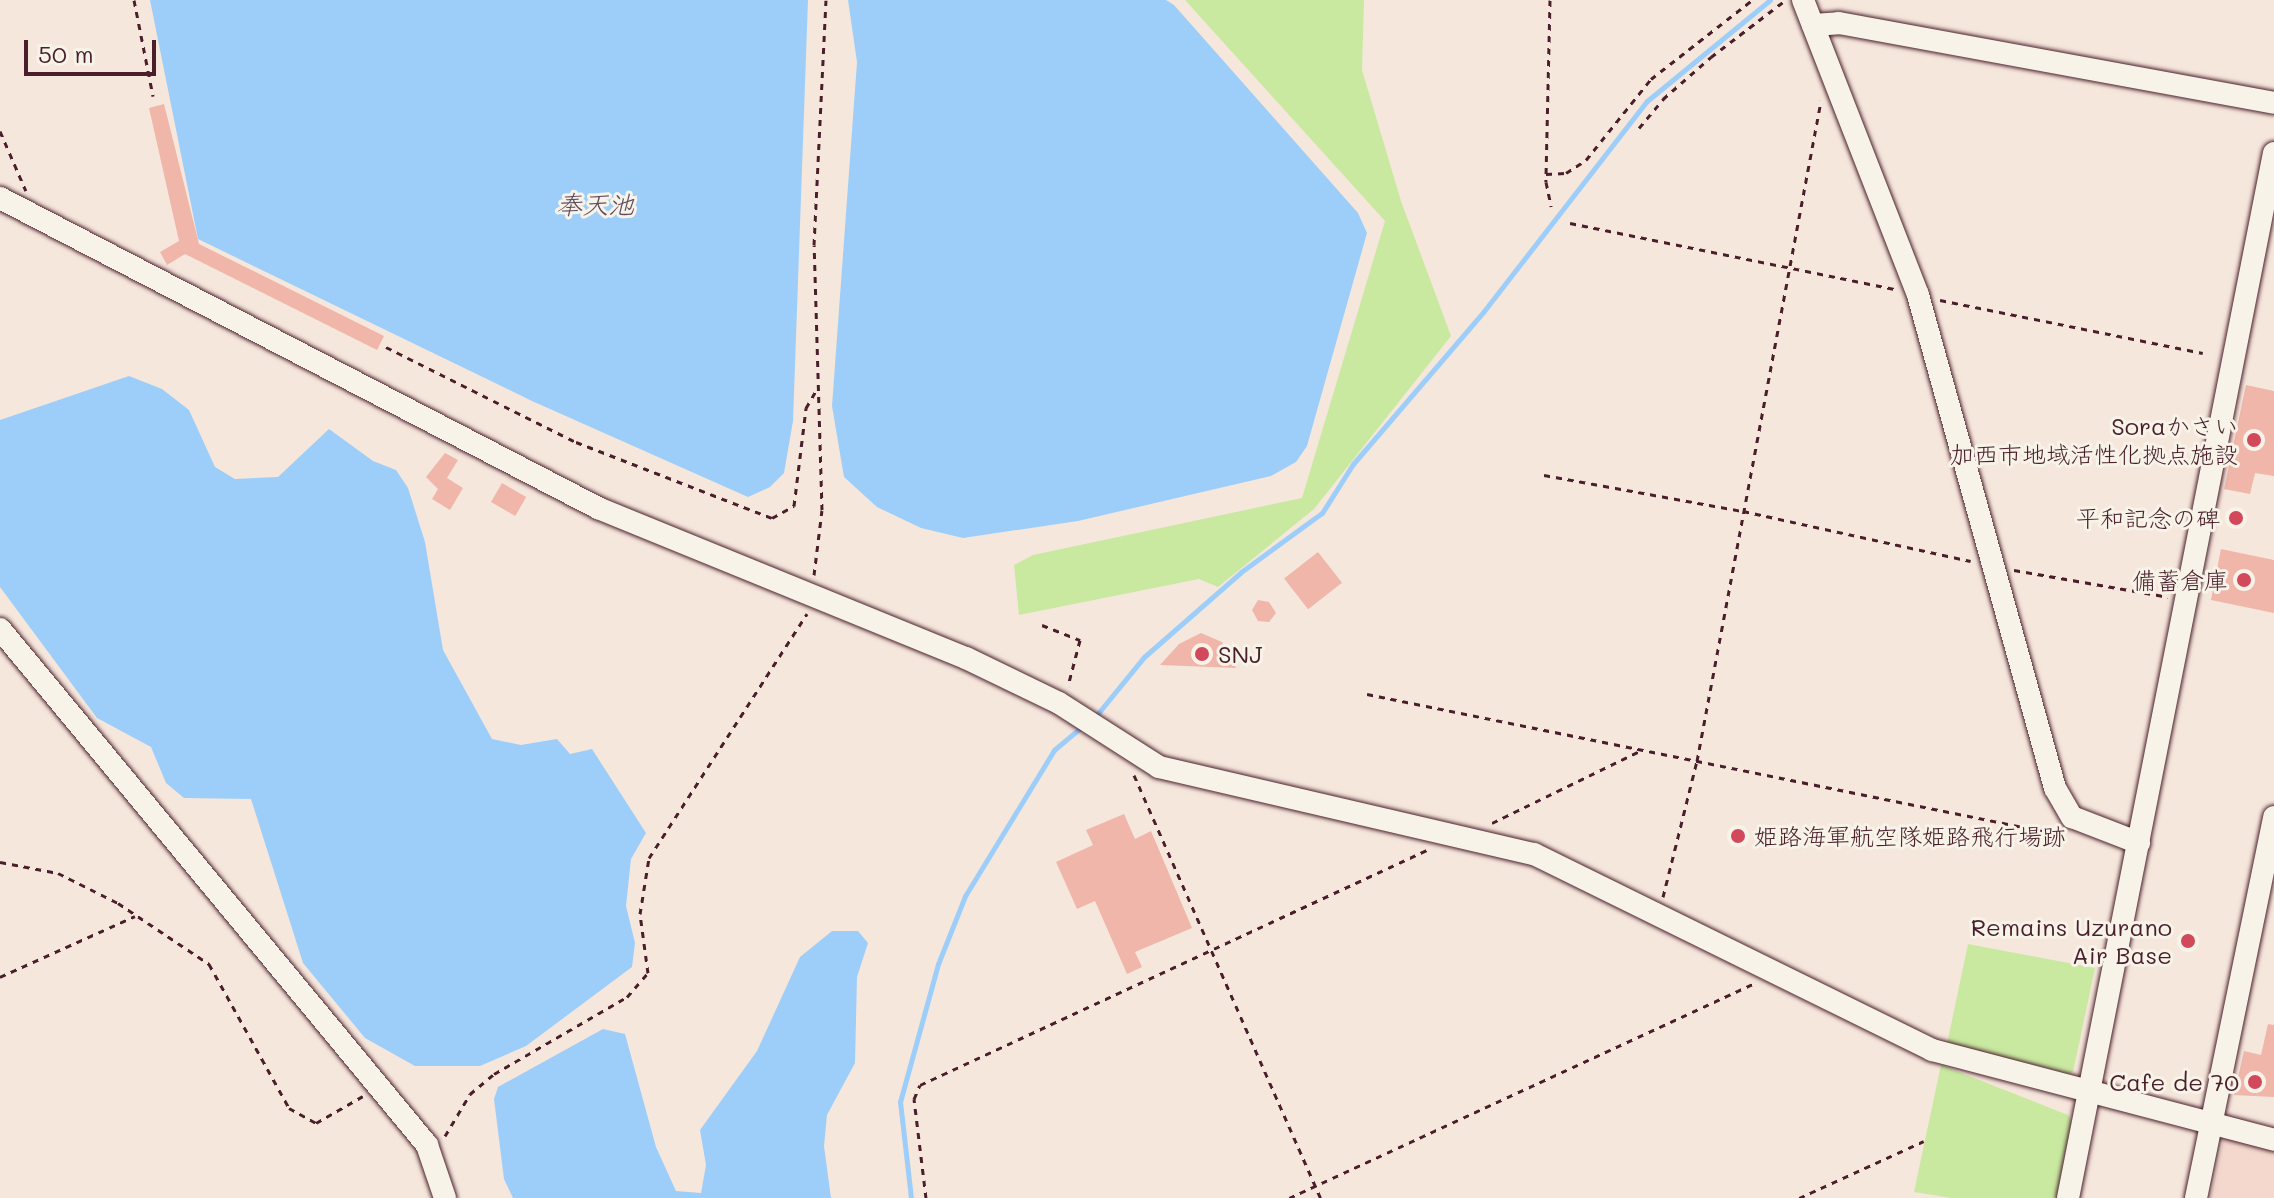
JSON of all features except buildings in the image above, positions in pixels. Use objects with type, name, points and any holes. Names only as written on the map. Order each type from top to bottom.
[{"type":"street","points":[[1803,0],[1918,295],[2055,788],[2072,817],[2139,843]]},
{"type":"street","points":[[1813,25],[1868,28],[2274,103]]},
{"type":"street","points":[[2068,1198],[2188,601],[2267,228],[2274,153]]},
{"type":"street","points":[[0,198],[598,508],[966,658],[1078,716],[1121,746],[1159,767],[1460,840],[1534,854],[1932,1050],[2089,1094],[2274,1140]]},
{"type":"street","points":[[0,629],[380,1086],[432,1155],[445,1198]]},
{"type":"street","points":[[2196,1198],[2274,817]]},
{"type":"path","points":[[134,0],[153,96]]},
{"type":"path","points":[[432,1155],[470,1094],[494,1074],[627,997],[648,973],[640,914],[649,858],[809,612],[822,510],[814,245],[826,0]]},
{"type":"path","points":[[1550,0],[1546,174],[1551,206]]},
{"type":"path","points":[[1546,174],[1566,173],[1586,160],[1651,79],[1752,0]]},
{"type":"path","points":[[1639,128],[1711,57],[1785,0]]},
{"type":"path","points":[[1658,914],[1697,761],[1824,85],[1834,79]]},
{"type":"path","points":[[0,131],[26,182],[25,211]]},
{"type":"path","points":[[1570,223],[2203,353]]},
{"type":"path","points":[[386,347],[576,442],[772,518],[794,506],[806,408],[818,387]]},
{"type":"path","points":[[1544,475],[1743,511],[1996,567],[2188,601]]},
{"type":"path","points":[[1042,625],[1080,640],[1066,693]]},
{"type":"path","points":[[1367,694],[2052,833],[2072,817]]},
{"type":"path","points":[[1121,746],[1321,1198]]},
{"type":"path","points":[[926,1198],[914,1099],[920,1085],[1460,840],[1642,750]]},
{"type":"path","points":[[0,862],[58,873],[137,915],[209,964],[289,1108],[316,1123],[380,1086]]},
{"type":"path","points":[[0,977],[137,915]]},
{"type":"path","points":[[1289,1198],[1774,974]]},
{"type":"path","points":[[1799,1198],[1924,1141]]},
{"type":"shaded area","points":[[2224,1138],[2274,1149],[2274,1198],[2210,1198]]},
{"type":"green space","points":[[1185,0],[1364,0],[1362,70],[1401,201],[1451,336],[1314,509],[1218,587],[1199,579],[1019,615],[1014,565],[1033,555],[1302,498],[1385,221]]},
{"type":"green space","points":[[1968,944],[2095,968],[2073,1072],[2057,1080],[1947,1044]]},
{"type":"green space","points":[[1941,1065],[2068,1115],[2076,1130],[2061,1198],[1951,1198],[1914,1192]]},
{"type":"water","name":"奉天池","points":[[150,0],[808,0],[793,421],[784,473],[770,487],[748,497],[532,401],[198,239]]},
{"type":"water","points":[[848,0],[1166,0],[1174,5],[1358,213],[1367,233],[1307,446],[1296,462],[1271,476],[1078,521],[963,538],[921,528],[877,507],[844,477],[832,406],[857,62]]},
{"type":"water","points":[[129,376],[162,389],[189,410],[215,467],[235,479],[278,477],[329,429],[373,461],[396,470],[408,488],[425,542],[443,650],[492,739],[521,745],[557,739],[570,754],[592,749],[646,833],[631,859],[626,906],[635,943],[632,967],[526,1046],[480,1066],[415,1066],[365,1038],[303,963],[251,799],[184,798],[166,783],[151,747],[97,718],[0,587],[0,420]]},
{"type":"water","points":[[832,931],[858,931],[868,943],[857,977],[855,1063],[827,1115],[824,1146],[831,1198],[513,1198],[504,1179],[494,1099],[498,1087],[603,1029],[625,1034],[656,1147],[676,1191],[701,1193],[706,1165],[700,1130],[757,1051],[800,957]]},
{"type":"waterway","points":[[1095,717],[1144,657],[1241,572],[1322,513],[1353,464],[1484,311],[1647,101],[1770,0]]},
{"type":"waterway","points":[[911,1198],[900,1102],[938,964],[965,896],[1054,750],[1084,725]]},
{"type":"place","name":"Soraかさい 加西市地域活性化拠点施設","points":[[2254,440]]},
{"type":"place","name":"平和記念の碑","points":[[2236,518]]},
{"type":"place","name":"備蓄倉庫","points":[[2244,580]]},
{"type":"place","name":"SNJ","points":[[1202,654]]},
{"type":"place","name":"姫路海軍航空隊姫路飛行場跡","points":[[1738,836]]},
{"type":"place","name":"Remains Uzurano Air Base","points":[[2188,941]]},
{"type":"place","name":"Cafe de 70","points":[[2255,1082]]}]
